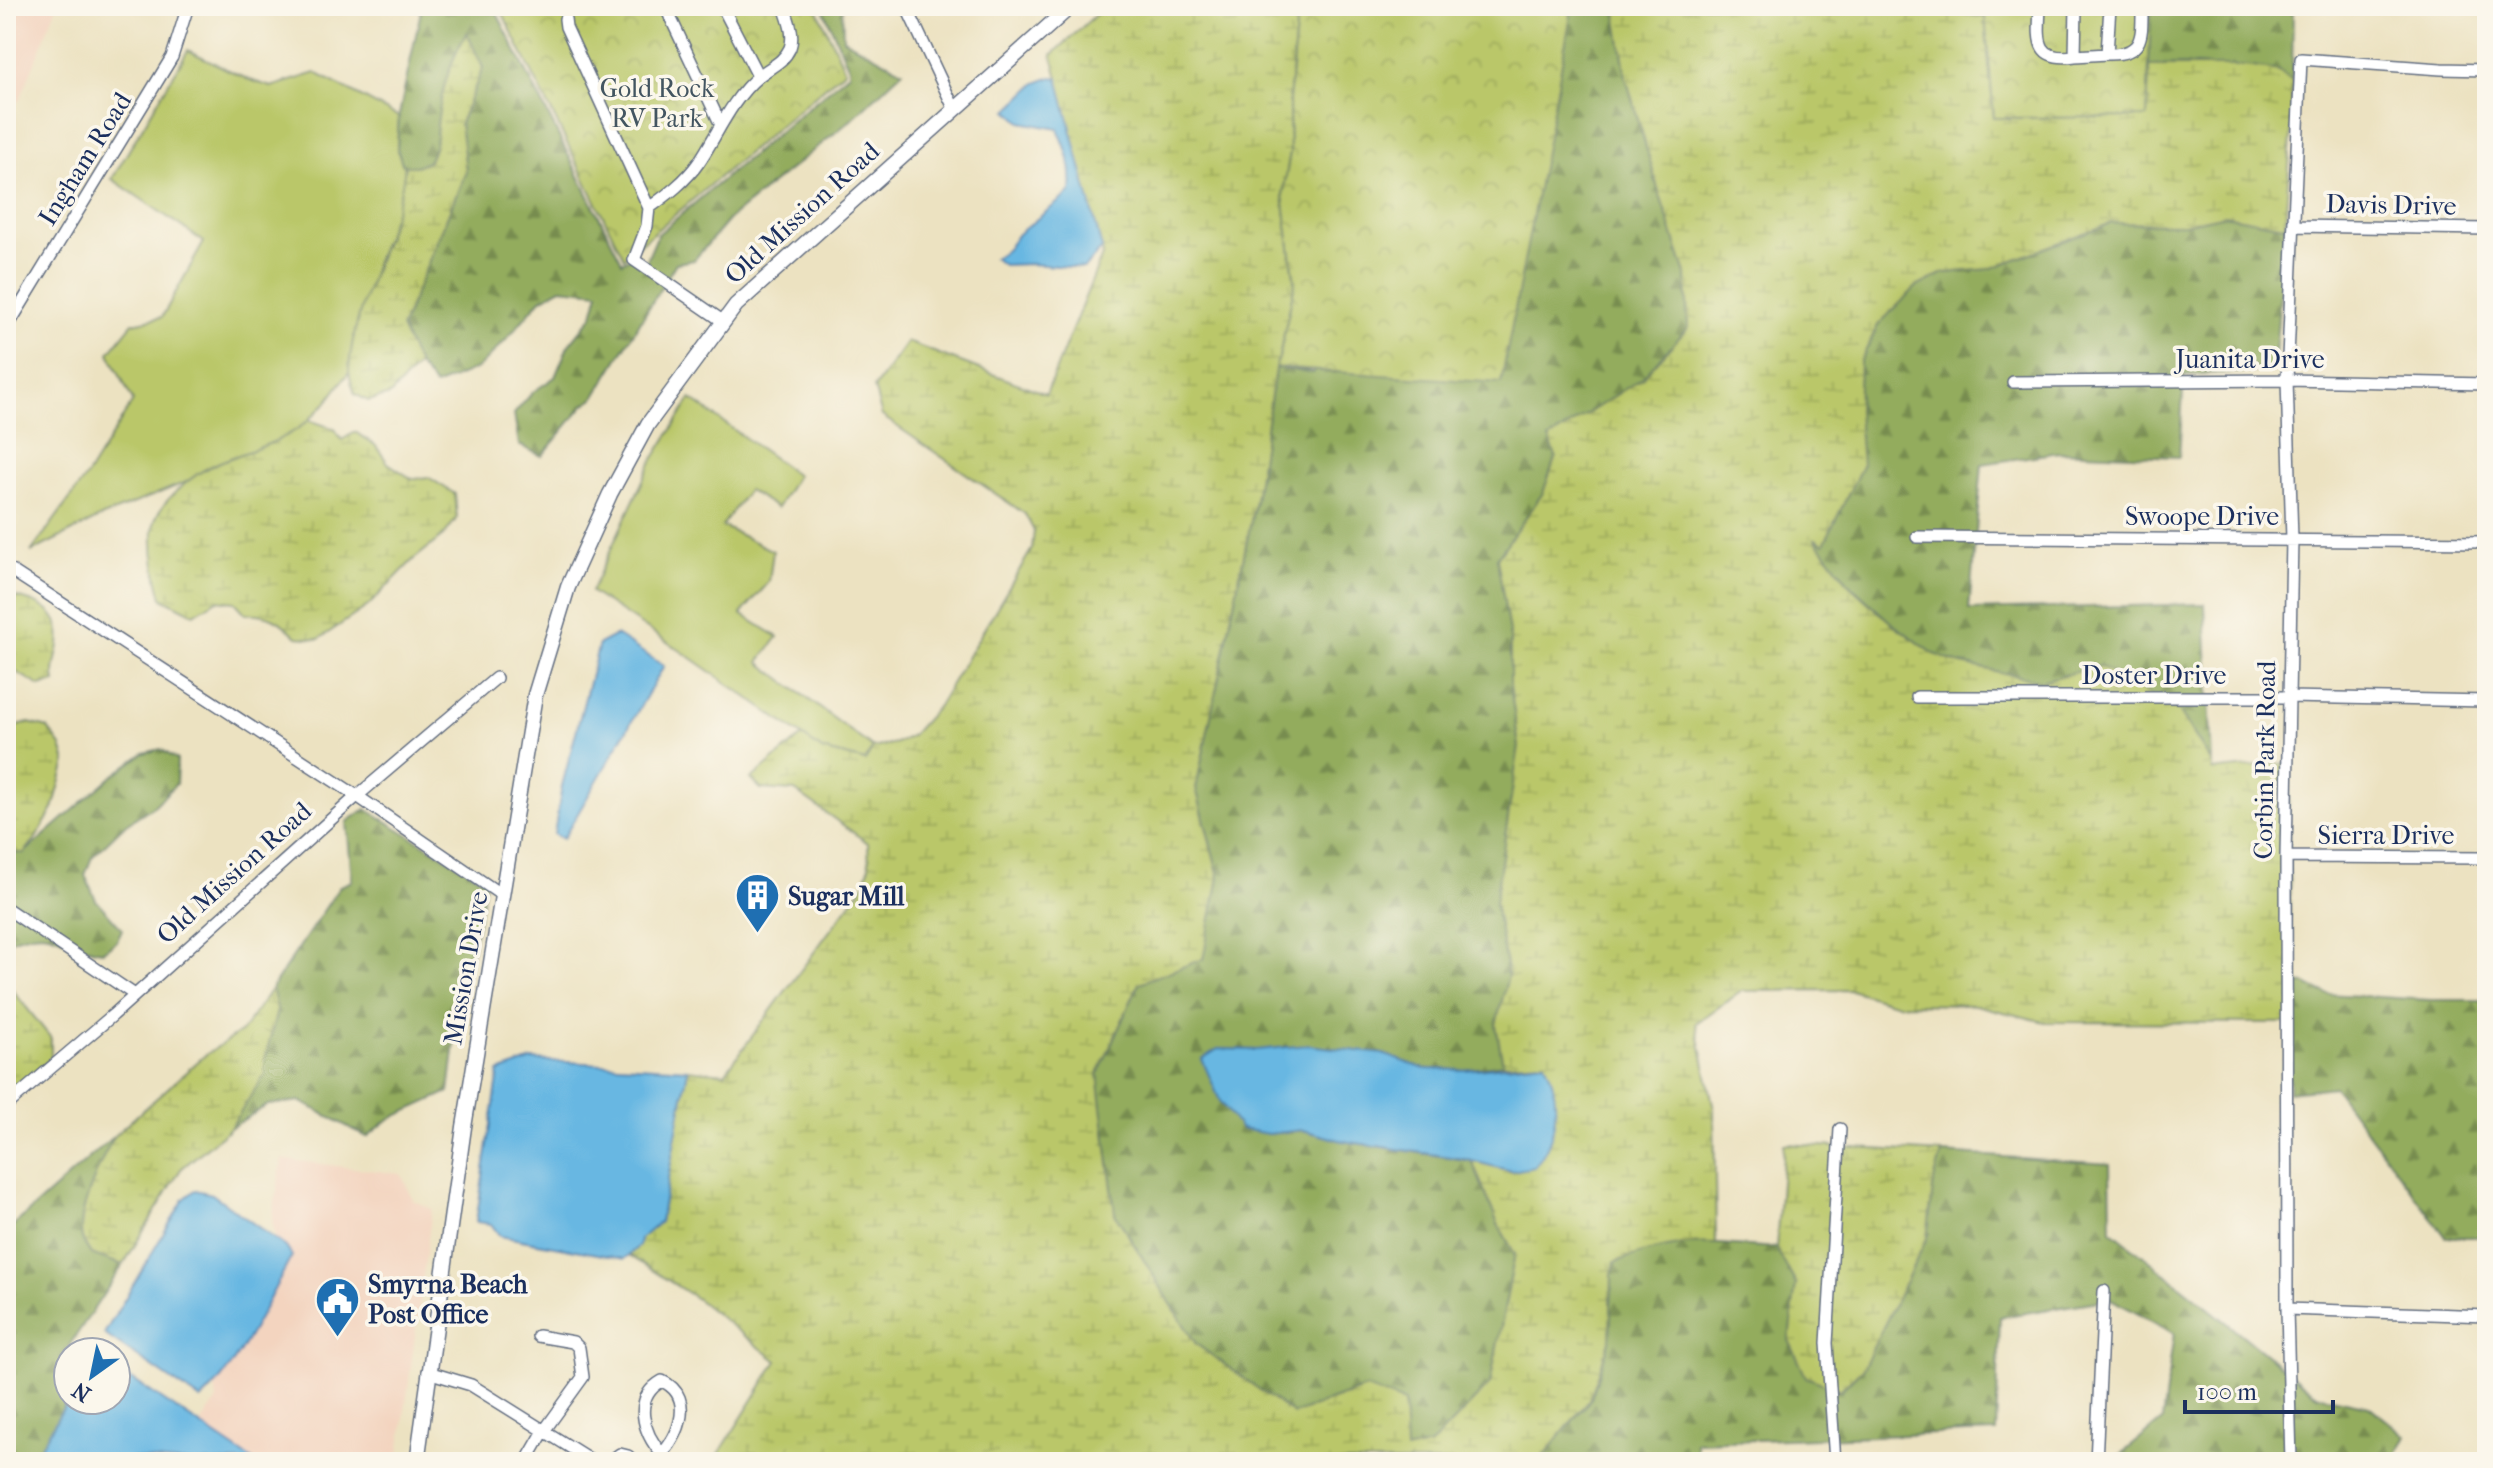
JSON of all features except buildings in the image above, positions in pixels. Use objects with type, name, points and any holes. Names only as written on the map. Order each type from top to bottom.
[{"type":"street","name":"Ingham Road","points":[[6,329],[172,57],[188,6]]},
{"type":"street","points":[[665,6],[720,123]]},
{"type":"street","points":[[722,6],[758,76]]},
{"type":"street","points":[[649,208],[673,191],[698,164],[720,123],[758,76],[783,60],[791,45],[792,31],[784,6]]},
{"type":"street","points":[[906,6],[954,108]]},
{"type":"street","points":[[2040,6],[2039,43],[2046,53],[2059,58],[2125,55],[2137,45],[2142,35],[2142,6]]},
{"type":"street","points":[[2075,56],[2076,6]]},
{"type":"street","points":[[2107,54],[2110,6]]},
{"type":"street","name":"Old Mission Road","points":[[610,494],[648,424],[736,305],[1064,9]]},
{"type":"street","points":[[565,19],[649,208],[647,226],[634,260],[724,322]]},
{"type":"street","name":"Corbin Park Road","points":[[2291,1462],[2287,1309],[2286,857],[2292,539],[2287,380],[2301,59],[2487,70]]},
{"type":"street","name":"Davis Drive","points":[[2294,226],[2487,229]]},
{"type":"street","name":"Juanita Drive","points":[[2013,382],[2287,380],[2487,384]]},
{"type":"street","name":"Mission Drive","points":[[417,1462],[464,1127],[535,695],[568,587],[610,494]]},
{"type":"street","name":"Swoope Drive","points":[[1917,537],[2487,542]]},
{"type":"street","points":[[6,567],[357,796],[503,896]]},
{"type":"street","name":"Old Mission Road","points":[[6,1106],[357,796],[496,678]]},
{"type":"street","name":"Doster Drive","points":[[1917,697],[2288,697],[2487,701]]},
{"type":"street","name":"Sierra Drive","points":[[2286,857],[2487,858]]},
{"type":"street","points":[[6,908],[135,995]]},
{"type":"street","points":[[1835,1462],[1827,1343],[1840,1129]]},
{"type":"street","points":[[2096,1462],[2104,1291]]},
{"type":"street","points":[[2287,1309],[2487,1316]]},
{"type":"street","points":[[526,1461],[579,1382],[583,1366],[579,1348],[573,1342],[538,1336]]},
{"type":"street","points":[[428,1372],[471,1385],[594,1462]]},
{"type":"street","points":[[662,1381],[675,1390],[683,1413],[677,1431],[657,1458],[643,1413],[647,1393],[662,1381]]},
{"type":"street","points":[[609,1462],[620,1454],[634,1462]]},
{"type":"shaded area","points":[[6,6],[57,6],[19,102],[6,98]]},
{"type":"shaded area","points":[[282,1159],[401,1174],[414,1201],[432,1209],[398,1462],[255,1462],[200,1425],[217,1400],[215,1386],[256,1323],[292,1256],[276,1240],[272,1221]]},
{"type":"green space","points":[[422,6],[485,6],[496,11],[622,262],[631,257],[646,262],[658,234],[849,73],[822,6],[842,6],[843,39],[903,71],[851,120],[730,218],[694,260],[676,263],[594,398],[584,405],[542,456],[519,445],[514,414],[533,392],[555,377],[568,346],[593,315],[599,292],[561,288],[541,299],[478,368],[435,386],[418,365],[401,328],[466,171],[460,123],[483,68],[466,34],[445,86],[435,145],[428,162],[403,166],[397,149],[399,115]]},
{"type":"green space","name":"Gold Rock RV Park","points":[[499,6],[816,6],[845,70],[624,258]]},
{"type":"green space","points":[[1105,6],[1298,6],[1289,101],[1290,152],[1283,195],[1295,283],[1275,369],[1254,506],[1196,788],[1219,877],[1203,959],[1139,983],[1098,1074],[1115,1214],[1196,1344],[1293,1414],[1366,1388],[1404,1402],[1406,1451],[1431,1445],[1490,1384],[1515,1254],[1498,1224],[1472,1161],[1512,1171],[1545,1062],[1503,1064],[1496,1025],[1508,976],[1495,903],[1519,746],[1510,685],[1510,638],[1497,558],[1543,493],[1556,456],[1549,439],[1642,378],[1688,328],[1686,274],[1626,77],[1615,6],[1905,6],[1985,17],[1994,118],[2147,116],[2149,66],[2246,66],[2279,71],[2292,82],[2285,226],[2225,215],[2183,224],[2111,223],[1989,269],[1944,273],[1916,287],[1878,325],[1860,362],[1858,411],[1862,466],[1824,544],[1814,538],[1852,588],[1889,621],[1934,654],[1957,663],[2041,681],[2100,666],[2179,711],[2212,763],[2212,771],[2288,763],[2291,1023],[2045,1022],[1975,1005],[1898,1004],[1850,990],[1742,991],[1696,1023],[1714,1109],[1716,1244],[1665,1247],[1615,1262],[1610,1340],[1590,1398],[1539,1462],[714,1462],[777,1361],[697,1299],[629,1255],[639,1246],[640,1239],[660,1222],[688,1069],[725,1073],[868,879],[869,869],[868,843],[795,791],[761,789],[751,779],[802,736],[822,750],[865,761],[873,748],[911,736],[938,706],[1032,549],[1034,531],[1025,514],[882,416],[874,388],[907,342],[1046,394],[1103,253],[1052,55]]},
{"type":"green space","points":[[1298,6],[1569,6],[1571,15],[1501,383],[1275,368],[1295,283],[1283,195],[1290,152],[1289,101]]},
{"type":"green space","points":[[1569,6],[1615,6],[1626,77],[1686,274],[1688,328],[1642,378],[1550,439],[1556,456],[1543,493],[1497,558],[1510,638],[1510,685],[1519,746],[1495,903],[1508,976],[1496,1025],[1503,1064],[1465,1070],[1425,1069],[1383,1054],[1218,1049],[1202,1059],[1209,1074],[1268,1134],[1303,1130],[1343,1141],[1472,1161],[1498,1224],[1515,1254],[1490,1384],[1431,1445],[1406,1451],[1404,1431],[1365,1388],[1293,1414],[1196,1344],[1115,1214],[1098,1074],[1139,983],[1203,958],[1219,877],[1196,788],[1254,506],[1275,368],[1313,373],[1571,16]]},
{"type":"green space","points":[[1905,6],[2151,6],[2147,117],[1994,118],[1985,17]]},
{"type":"green space","points":[[2151,6],[2293,6],[2292,82],[2279,71],[2196,65],[2149,66]]},
{"type":"green space","points":[[467,33],[483,68],[460,123],[466,171],[401,328],[418,365],[390,395],[368,401],[355,394],[349,373],[358,318],[393,217],[405,166],[428,162],[435,145],[445,85]]},
{"type":"green space","points":[[188,50],[247,79],[271,87],[316,73],[399,117],[397,149],[405,166],[402,195],[376,261],[349,372],[326,403],[295,433],[259,450],[218,463],[186,482],[103,516],[31,552],[88,474],[133,401],[109,353],[133,323],[162,317],[204,242],[112,179]]},
{"type":"green space","points":[[2225,215],[2285,226],[2274,371],[2184,375],[2179,457],[2059,452],[1982,464],[1969,610],[2205,604],[2212,763],[2179,711],[2100,667],[2041,681],[1957,663],[1934,654],[1889,621],[1852,587],[1812,536],[1823,543],[1858,411],[1860,362],[1878,325],[1916,287],[1944,273],[1989,269],[2111,223],[2183,224]]},
{"type":"green space","points":[[691,399],[797,475],[777,508],[748,490],[722,526],[773,551],[769,582],[741,614],[778,637],[759,662],[873,748],[865,761],[822,750],[591,592],[652,461]]},
{"type":"green space","points":[[309,420],[335,429],[342,440],[355,432],[375,445],[388,463],[412,479],[428,477],[455,494],[457,518],[444,535],[413,560],[368,606],[319,639],[297,637],[274,619],[261,614],[246,614],[235,602],[217,600],[194,614],[162,598],[155,564],[153,531],[155,520],[169,499],[189,480],[211,466],[278,440]]},
{"type":"green space","points":[[6,595],[37,604],[57,623],[59,645],[54,668],[55,682],[40,686],[6,666]]},
{"type":"green space","points":[[29,723],[48,728],[61,746],[66,762],[53,809],[24,853],[17,853],[6,845],[6,729]]},
{"type":"green space","points":[[161,749],[177,760],[176,784],[155,805],[126,824],[92,857],[85,875],[96,900],[122,929],[117,941],[103,951],[47,934],[36,933],[6,942],[6,853],[9,847],[17,853],[24,853],[110,778],[144,753]]},
{"type":"green space","points":[[366,809],[486,882],[457,1027],[449,1092],[389,1119],[367,1137],[300,1101],[268,1105],[230,1128],[265,1074],[265,1059],[277,1010],[272,988],[340,886],[352,881],[347,822]]},
{"type":"green space","points":[[6,982],[51,1038],[51,1058],[6,1098]]},
{"type":"green space","points":[[2291,983],[2306,984],[2326,994],[2487,1000],[2487,1237],[2446,1237],[2334,1087],[2289,1092]]},
{"type":"green space","points":[[272,988],[277,1010],[265,1059],[265,1074],[230,1128],[181,1169],[123,1265],[91,1254],[82,1237],[83,1214],[98,1170],[115,1135],[204,1056],[243,1030]]},
{"type":"green space","points":[[115,1135],[92,1185],[81,1227],[91,1254],[123,1265],[76,1336],[52,1336],[52,1416],[59,1416],[32,1462],[6,1462],[6,1232]]},
{"type":"green space","points":[[1784,1144],[1942,1153],[1934,1180],[1927,1238],[1863,1368],[1840,1390],[1806,1377],[1789,1340],[1796,1284],[1776,1248]]},
{"type":"green space","points":[[1942,1153],[2110,1164],[2111,1230],[2317,1395],[2369,1406],[2406,1436],[2393,1462],[2112,1462],[2162,1421],[2174,1333],[2111,1299],[2000,1317],[1996,1432],[1696,1442],[1697,1462],[1539,1462],[1591,1398],[1610,1340],[1615,1262],[1642,1252],[1692,1242],[1776,1248],[1796,1284],[1789,1340],[1841,1390],[1863,1368],[1927,1238],[1934,1180]]},
{"type":"water","points":[[1058,78],[1102,249],[1084,268],[1003,265],[994,258],[1007,249],[1018,234],[1071,192],[1069,159],[1058,129],[1021,122],[1008,110],[1036,83]]},
{"type":"water","points":[[616,635],[664,666],[563,839],[554,834],[562,786],[599,644]]},
{"type":"water","points":[[1308,1045],[1383,1054],[1425,1069],[1465,1070],[1545,1062],[1555,1103],[1549,1143],[1534,1167],[1512,1171],[1464,1159],[1343,1141],[1303,1130],[1268,1134],[1241,1129],[1220,1101],[1202,1059],[1218,1049],[1257,1050]]},
{"type":"water","points":[[532,1060],[688,1069],[660,1222],[640,1239],[639,1246],[624,1259],[500,1236],[491,1224],[476,1222],[499,1072]]},
{"type":"water","points":[[195,1190],[212,1194],[286,1247],[292,1256],[240,1352],[201,1400],[132,1353],[132,1336],[104,1334],[184,1199]]},
{"type":"water","points":[[132,1379],[255,1462],[177,1462],[129,1458],[123,1462],[32,1462],[59,1416],[132,1416]]},
{"type":"place","name":"Sugar Mill","points":[[757,935]]},
{"type":"place","name":"Smyrna Beach Post Office","points":[[337,1338]]}]
